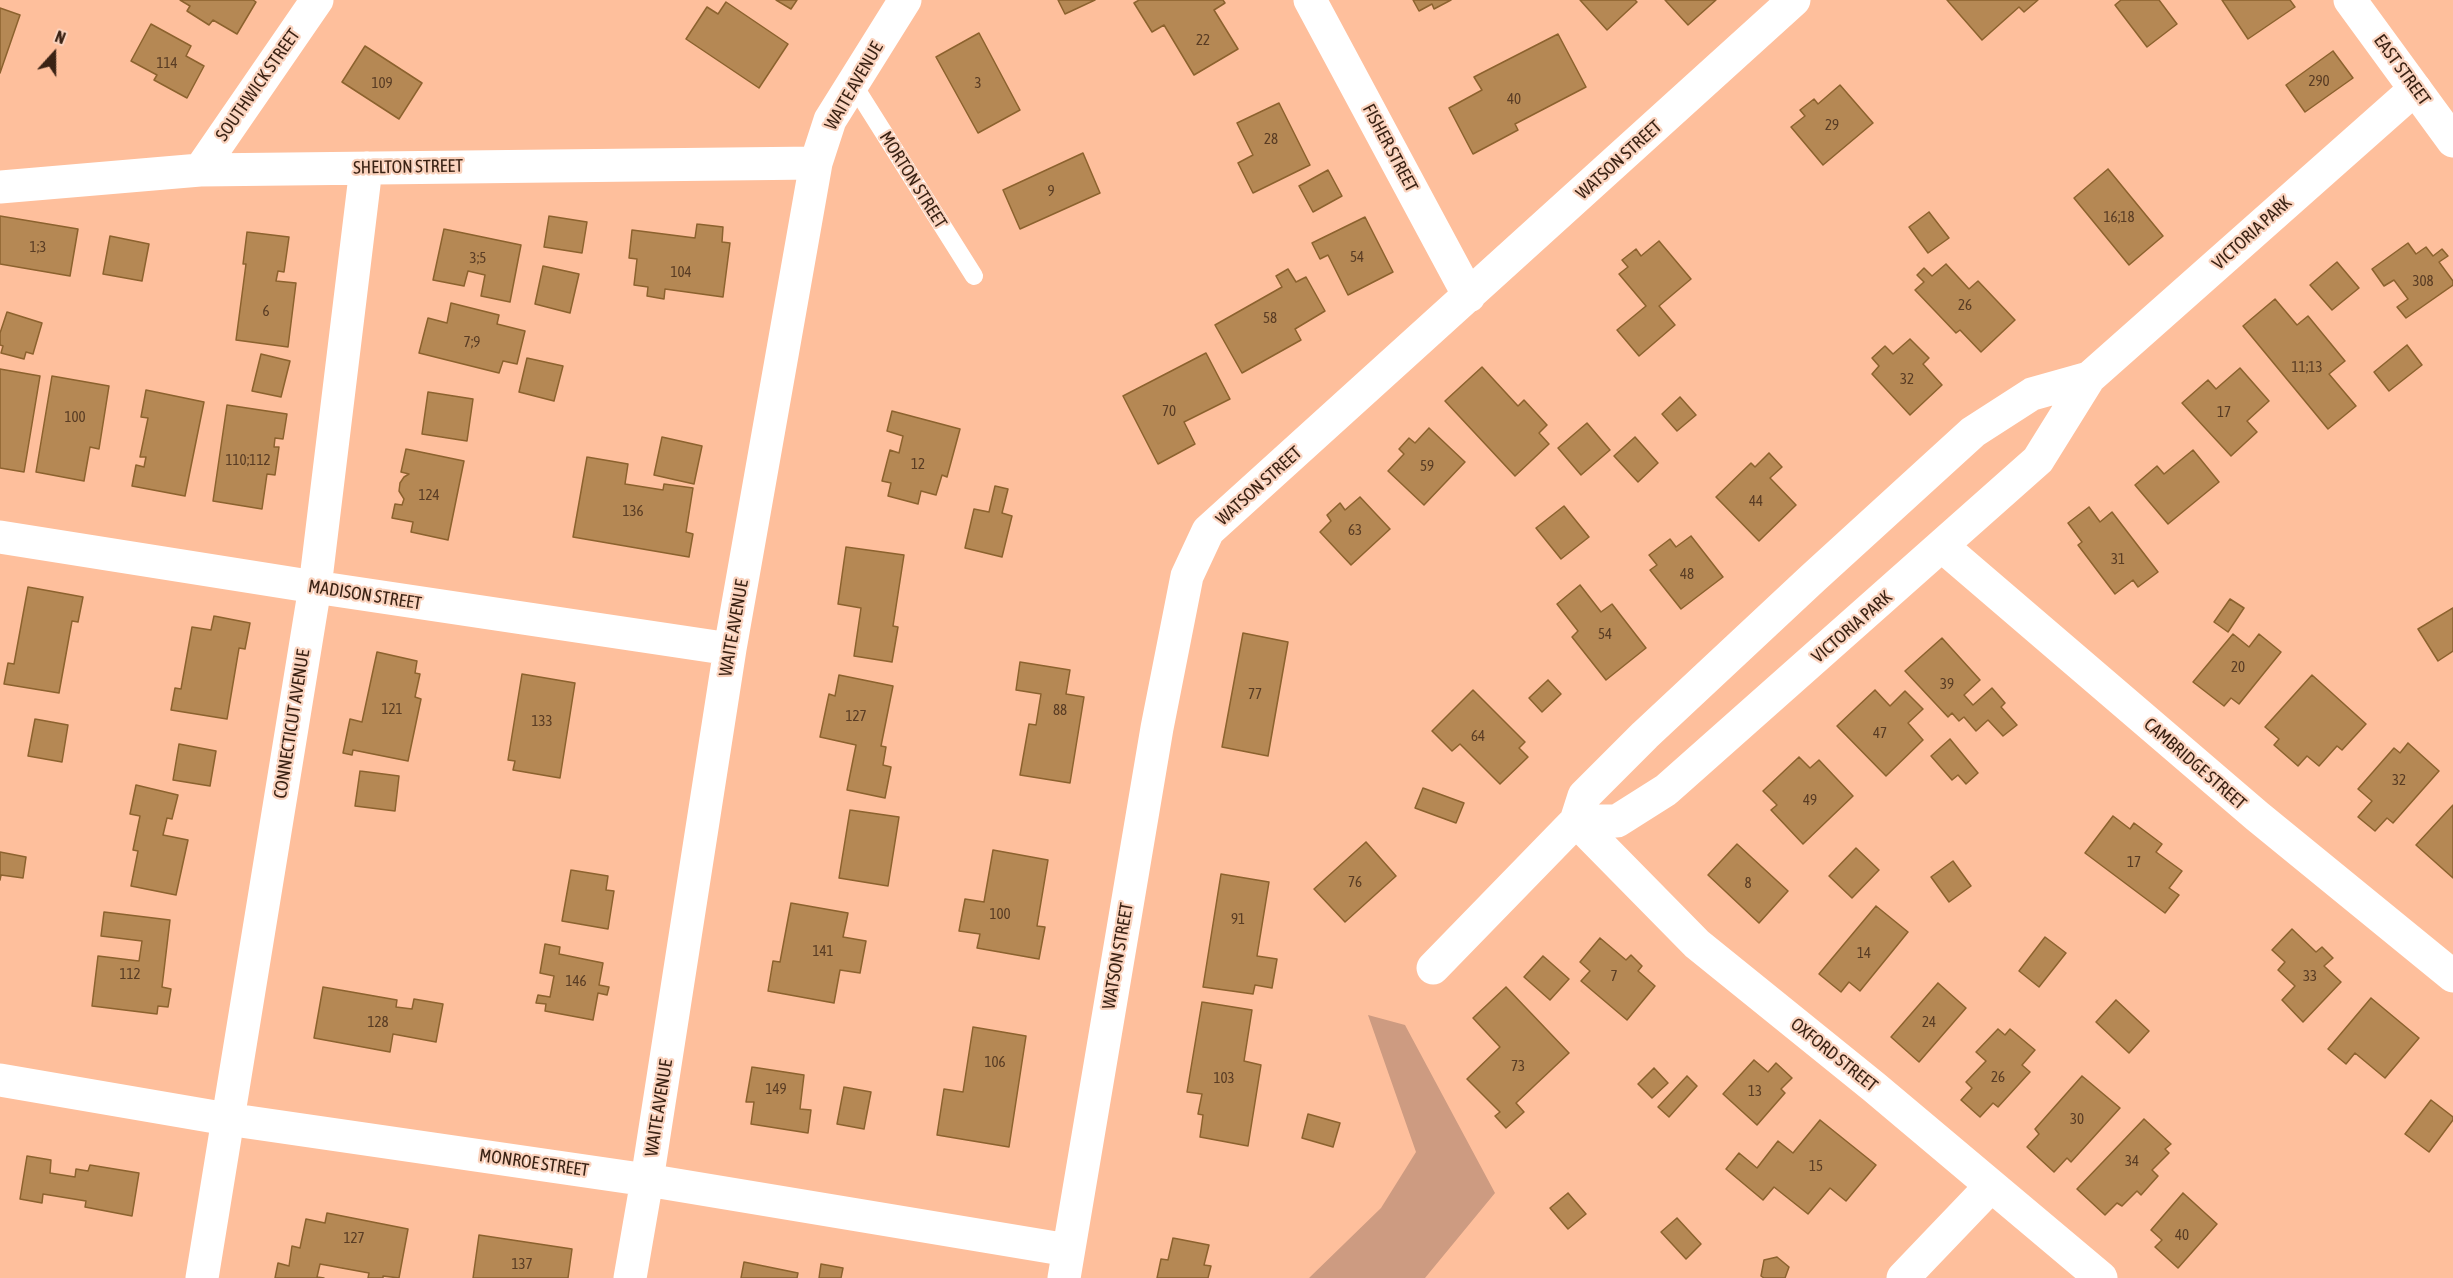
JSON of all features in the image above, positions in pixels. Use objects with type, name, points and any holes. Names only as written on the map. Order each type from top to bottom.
[{"type":"street","name":"SOUTHWICK STREET","points":[[200,170],[317,0]]},
{"type":"street","name":"WAITE AVENUE","points":[[630,1278],[648,1180],[730,649],[816,163],[830,120],[905,0]]},
{"type":"street","name":"FISHER STREET","points":[[1310,0],[1469,296]]},
{"type":"street","name":"WATSON STREET","points":[[1066,1264],[1156,734],[1187,576],[1208,531],[1794,0]]},
{"type":"street","name":"EAST STREET","points":[[2350,0],[2453,141]]},
{"type":"street","name":"VICTORIA PARK","points":[[1576,821],[1617,821],[1666,790],[2038,460],[2089,378],[2415,89]]},
{"type":"street","name":"SHELTON STREET","points":[[0,187],[200,170],[816,163]]},
{"type":"street","name":"CONNECTICUT AVENUE","points":[[202,1278],[315,587],[366,168]]},
{"type":"street","name":"VICTORIA PARK","points":[[1433,968],[1576,821],[1584,796],[1813,578],[1974,432],[2032,394],[2089,378]]},
{"type":"street","name":"MADISON STREET","points":[[0,537],[730,649]]},
{"type":"street","name":"CAMBRIDGE STREET","points":[[1942,546],[2257,816],[2453,976]]},
{"type":"street","name":"OXFORD STREET","points":[[1576,821],[1697,944],[2101,1278]]},
{"type":"street","name":"MONROE STREET","points":[[0,1080],[227,1119],[648,1180],[1066,1264]]},
{"type":"street","points":[[1903,1278],[1992,1186]]},
{"type":"lane","name":"MORTON STREET","points":[[853,84],[974,276]]},
{"type":"shaded area","points":[[1368,1015],[1405,1025],[1495,1193],[1425,1278],[1309,1278],[1381,1208],[1416,1152]]},
{"type":"building","points":[[180,0],[253,0],[256,2],[237,34],[213,20],[209,25],[187,11],[190,6]]},
{"type":"building","points":[[776,0],[797,0],[791,9]]},
{"type":"building","points":[[1058,0],[1095,0],[1065,14]]},
{"type":"building","points":[[1139,0],[1223,0],[1225,3],[1214,10],[1238,49],[1194,75],[1164,25],[1152,32],[1134,3]]},
{"type":"building","points":[[1413,0],[1451,0],[1434,9],[1432,4],[1419,11]]},
{"type":"building","points":[[1580,0],[1635,0],[1637,2],[1607,30]]},
{"type":"building","points":[[1665,0],[1716,0],[1688,25]]},
{"type":"building","points":[[1947,0],[2038,0],[2024,12],[2019,7],[1982,40]]},
{"type":"building","points":[[2121,0],[2159,0],[2177,24],[2147,47],[2115,5]]},
{"type":"building","points":[[2222,0],[2290,0],[2295,7],[2248,39]]},
{"type":"building","points":[[726,2],[788,44],[759,88],[686,39],[707,7],[718,14]]},
{"type":"building","points":[[0,8],[20,15],[0,73]]},
{"type":"building","points":[[151,24],[191,46],[186,56],[204,66],[187,98],[154,80],[157,75],[131,61]]},
{"type":"building","points":[[979,33],[1020,110],[978,133],[936,57]]},
{"type":"building","points":[[1558,34],[1586,87],[1515,124],[1518,130],[1473,154],[1449,108],[1482,90],[1474,77]]},
{"type":"building","points":[[365,46],[422,83],[399,119],[342,82]]},
{"type":"building","points":[[2333,51],[2353,78],[2305,112],[2286,85]]},
{"type":"building","points":[[1840,85],[1873,123],[1823,165],[1791,127],[1805,116],[1800,110],[1814,99],[1818,104]]},
{"type":"building","points":[[1279,103],[1310,165],[1253,193],[1238,163],[1253,155],[1237,123]]},
{"type":"building","points":[[1083,153],[1100,193],[1020,229],[1003,190]]},
{"type":"building","points":[[2108,169],[2163,236],[2129,265],[2074,198]]},
{"type":"building","points":[[1328,170],[1342,196],[1313,212],[1299,186]]},
{"type":"building","points":[[1929,212],[1949,238],[1928,253],[1909,227]]},
{"type":"building","points":[[0,216],[78,229],[70,276],[0,264]]},
{"type":"building","points":[[549,216],[587,222],[582,253],[544,247]]},
{"type":"building","points":[[1365,217],[1393,272],[1348,295],[1328,255],[1320,259],[1312,243]]},
{"type":"building","points":[[697,224],[723,227],[722,242],[730,243],[723,297],[665,289],[664,299],[647,296],[648,287],[634,285],[637,259],[629,258],[632,230],[695,238]]},
{"type":"building","points":[[444,229],[521,245],[510,302],[481,296],[485,275],[468,271],[464,286],[433,280]]},
{"type":"building","points":[[247,232],[289,237],[284,272],[278,271],[276,281],[296,283],[288,347],[236,340],[246,264],[243,264]]},
{"type":"building","points":[[110,236],[149,244],[142,281],[103,274]]},
{"type":"building","points":[[1659,241],[1691,279],[1659,306],[1675,325],[1639,356],[1617,330],[1646,306],[1619,274],[1628,267],[1622,260],[1636,249],[1641,256]]},
{"type":"building","points":[[2408,243],[2416,254],[2426,247],[2433,256],[2442,249],[2448,256],[2439,262],[2453,281],[2453,285],[2406,318],[2397,307],[2408,299],[2394,280],[2384,286],[2372,269]]},
{"type":"building","points":[[2337,262],[2359,288],[2332,310],[2310,285]]},
{"type":"building","points":[[1946,264],[1969,289],[1978,281],[2015,320],[1981,352],[1960,330],[1956,333],[1915,290],[1924,282],[1917,275],[1924,268],[1932,276]]},
{"type":"building","points":[[543,266],[579,274],[570,313],[535,304]]},
{"type":"building","points":[[1288,269],[1296,282],[1306,277],[1325,311],[1295,329],[1301,340],[1242,373],[1215,325],[1282,287],[1276,276]]},
{"type":"building","points":[[2275,299],[2297,325],[2308,316],[2345,361],[2329,374],[2356,406],[2328,429],[2243,326]]},
{"type":"building","points":[[451,303],[499,315],[497,324],[525,331],[517,364],[503,361],[499,373],[419,353],[428,318],[447,323]]},
{"type":"building","points":[[7,312],[42,323],[33,354],[26,352],[24,359],[1,353],[3,346],[0,345],[0,333]]},
{"type":"building","points":[[1910,339],[1929,358],[1923,364],[1942,385],[1910,415],[1872,374],[1879,366],[1872,358],[1885,346],[1893,354]]},
{"type":"building","points":[[2407,345],[2422,365],[2389,391],[2374,372]]},
{"type":"building","points":[[1206,353],[1230,399],[1184,422],[1195,444],[1158,464],[1123,396]]},
{"type":"building","points":[[261,354],[290,361],[281,397],[252,391]]},
{"type":"building","points":[[527,358],[563,366],[554,401],[519,392]]},
{"type":"building","points":[[1482,367],[1518,406],[1524,400],[1547,425],[1539,433],[1549,444],[1515,476],[1445,401]]},
{"type":"building","points":[[2240,368],[2269,401],[2247,421],[2257,432],[2231,456],[2182,403],[2208,380],[2216,389]]},
{"type":"building","points":[[0,369],[40,376],[24,472],[0,468]]},
{"type":"building","points":[[52,376],[109,386],[99,449],[90,447],[84,481],[36,472]]},
{"type":"building","points":[[146,390],[204,402],[185,496],[132,486],[136,465],[144,467],[146,457],[140,457],[148,418],[141,417]]},
{"type":"building","points":[[428,392],[473,399],[467,441],[422,434]]},
{"type":"building","points":[[1680,397],[1696,415],[1677,431],[1662,414]]},
{"type":"building","points":[[227,405],[287,414],[283,439],[275,438],[274,447],[279,447],[275,475],[267,474],[262,509],[213,501]]},
{"type":"building","points":[[892,411],[960,429],[947,477],[942,475],[936,495],[921,491],[918,504],[888,496],[891,483],[882,481],[890,450],[899,453],[903,436],[887,431]]},
{"type":"building","points":[[1587,423],[1610,450],[1581,475],[1558,448]]},
{"type":"building","points":[[1429,428],[1465,462],[1424,505],[1388,471],[1404,454],[1399,449],[1409,438],[1415,443]]},
{"type":"building","points":[[662,437],[702,446],[694,484],[654,475]]},
{"type":"building","points":[[1635,437],[1658,463],[1638,482],[1614,456]]},
{"type":"building","points":[[406,449],[464,461],[448,540],[411,532],[413,522],[392,518],[395,504],[402,505],[404,499],[399,491],[400,483],[409,474],[401,472]]},
{"type":"building","points":[[2193,450],[2219,482],[2168,524],[2135,485],[2157,466],[2164,474]]},
{"type":"building","points":[[1769,453],[1782,467],[1770,478],[1796,505],[1759,541],[1716,497],[1751,463],[1755,467]]},
{"type":"building","points":[[587,457],[628,464],[625,484],[663,490],[664,484],[693,488],[686,532],[693,534],[689,557],[573,537]]},
{"type":"building","points":[[995,486],[1008,489],[1002,513],[1012,516],[1002,557],[965,548],[974,509],[989,512]]},
{"type":"building","points":[[1360,497],[1390,529],[1351,565],[1320,532],[1331,521],[1327,515],[1340,503],[1345,510]]},
{"type":"building","points":[[1564,506],[1589,537],[1561,559],[1536,528]]},
{"type":"building","points":[[2089,507],[2100,522],[2112,512],[2158,572],[2138,587],[2133,580],[2115,594],[2078,545],[2082,542],[2068,523]]},
{"type":"building","points":[[1691,536],[1723,577],[1681,609],[1650,570],[1657,565],[1649,555],[1670,539],[1676,547]]},
{"type":"building","points":[[846,547],[904,555],[893,626],[898,627],[892,662],[854,656],[861,608],[838,604]]},
{"type":"building","points":[[1580,585],[1601,612],[1612,604],[1646,648],[1606,680],[1572,637],[1578,631],[1557,604]]},
{"type":"building","points":[[28,587],[83,597],[78,622],[72,621],[59,693],[4,684],[8,663],[14,664]]},
{"type":"building","points":[[2230,599],[2244,608],[2228,632],[2214,622]]},
{"type":"building","points":[[2453,608],[2453,651],[2438,661],[2418,629]]},
{"type":"building","points":[[214,616],[250,623],[245,649],[239,648],[227,719],[171,710],[175,688],[181,689],[192,627],[211,630]]},
{"type":"building","points":[[1243,633],[1288,642],[1268,756],[1222,747]]},
{"type":"building","points":[[2233,634],[2249,647],[2259,634],[2281,652],[2239,704],[2231,698],[2224,706],[2193,682]]},
{"type":"building","points":[[1942,638],[1980,680],[1964,695],[1973,705],[1992,688],[2005,703],[2001,707],[2017,725],[2003,736],[1988,720],[1976,731],[1964,717],[1959,721],[1952,713],[1948,717],[1905,671]]},
{"type":"building","points":[[377,652],[417,661],[415,673],[420,674],[415,697],[421,699],[408,761],[353,750],[352,755],[343,753],[350,719],[362,722]]},
{"type":"building","points":[[1020,662],[1070,670],[1066,694],[1084,697],[1070,783],[1020,775],[1029,724],[1036,725],[1041,694],[1016,690]]},
{"type":"building","points":[[522,674],[575,683],[560,778],[513,770],[515,761],[508,760]]},
{"type":"building","points":[[839,675],[893,686],[881,746],[886,747],[883,765],[891,767],[885,798],[847,790],[856,745],[820,737],[829,694],[835,696]]},
{"type":"building","points":[[2312,675],[2366,724],[2342,750],[2337,746],[2319,766],[2307,756],[2298,766],[2274,745],[2279,739],[2265,727]]},
{"type":"building","points":[[1548,680],[1561,694],[1542,712],[1529,698]]},
{"type":"building","points":[[1473,690],[1525,742],[1519,748],[1528,757],[1500,784],[1460,744],[1452,751],[1432,731]]},
{"type":"building","points":[[1875,690],[1890,706],[1905,691],[1923,709],[1908,723],[1923,740],[1886,776],[1837,726]]},
{"type":"building","points":[[35,719],[68,725],[62,762],[28,756]]},
{"type":"building","points":[[1950,739],[1978,773],[1966,784],[1958,775],[1952,780],[1931,756]]},
{"type":"building","points":[[2408,743],[2439,771],[2393,823],[2387,818],[2375,831],[2358,817],[2372,801],[2358,789],[2394,748],[2400,753]]},
{"type":"building","points":[[179,744],[216,751],[210,786],[173,780]]},
{"type":"building","points":[[1799,757],[1810,768],[1819,760],[1853,796],[1803,844],[1771,810],[1777,805],[1763,791]]},
{"type":"building","points":[[360,771],[399,776],[395,811],[355,806]]},
{"type":"building","points":[[136,785],[178,795],[172,819],[167,818],[163,835],[188,840],[176,895],[131,886],[138,851],[133,850],[140,816],[130,814]]},
{"type":"building","points":[[1423,788],[1464,803],[1456,823],[1415,808]]},
{"type":"building","points":[[2453,805],[2453,878],[2416,845]]},
{"type":"building","points":[[850,810],[899,817],[888,886],[839,878]]},
{"type":"building","points":[[2113,816],[2130,829],[2134,823],[2162,844],[2156,852],[2182,871],[2169,888],[2179,895],[2165,913],[2085,853]]},
{"type":"building","points":[[1366,842],[1396,876],[1345,922],[1314,889]]},
{"type":"building","points":[[1737,844],[1788,891],[1759,923],[1708,875]]},
{"type":"building","points":[[1856,848],[1879,870],[1852,898],[1829,876]]},
{"type":"building","points":[[993,850],[1048,860],[1037,926],[1045,927],[1039,959],[977,948],[980,934],[959,931],[965,899],[984,902]]},
{"type":"building","points":[[0,852],[26,857],[23,878],[1,875],[0,880]]},
{"type":"building","points":[[1953,861],[1971,886],[1949,902],[1931,877]]},
{"type":"building","points":[[571,870],[608,876],[606,890],[614,891],[608,929],[562,921]]},
{"type":"building","points":[[1221,874],[1269,882],[1257,956],[1277,959],[1272,988],[1255,985],[1253,994],[1203,987]]},
{"type":"building","points":[[791,903],[848,913],[843,937],[866,941],[860,973],[840,970],[834,1003],[768,991],[773,961],[780,962]]},
{"type":"building","points":[[1876,906],[1908,932],[1860,991],[1849,982],[1841,992],[1819,974]]},
{"type":"building","points":[[104,912],[170,920],[162,987],[171,989],[168,1007],[158,1006],[157,1014],[92,1006],[98,956],[139,961],[142,941],[101,936]]},
{"type":"building","points":[[2292,929],[2316,952],[2322,947],[2333,958],[2324,966],[2341,982],[2303,1022],[2282,1000],[2295,986],[2278,970],[2285,962],[2272,950]]},
{"type":"building","points":[[2045,937],[2066,953],[2039,987],[2019,971]]},
{"type":"building","points":[[1600,938],[1626,960],[1631,955],[1642,966],[1638,971],[1655,986],[1627,1020],[1581,981],[1590,971],[1580,962]]},
{"type":"building","points":[[545,944],[560,947],[559,954],[603,963],[599,985],[609,987],[607,995],[598,993],[593,1020],[545,1011],[546,1004],[536,1003],[538,995],[550,997],[554,976],[540,973]]},
{"type":"building","points":[[1543,956],[1569,979],[1550,1000],[1524,977]]},
{"type":"building","points":[[1938,983],[1966,1008],[1919,1062],[1891,1037]]},
{"type":"building","points":[[323,987],[397,1000],[396,1007],[412,1009],[414,999],[443,1004],[436,1042],[393,1034],[390,1052],[314,1038]]},
{"type":"building","points":[[1506,987],[1569,1053],[1516,1103],[1524,1112],[1506,1128],[1495,1116],[1500,1112],[1467,1079],[1500,1047],[1473,1018]]},
{"type":"building","points":[[2371,998],[2419,1038],[2385,1078],[2355,1053],[2346,1064],[2328,1049]]},
{"type":"building","points":[[2116,1000],[2149,1031],[2129,1053],[2096,1022]]},
{"type":"building","points":[[1202,1002],[1252,1010],[1244,1061],[1261,1065],[1248,1146],[1200,1137],[1203,1115],[1198,1114],[1202,1094],[1187,1092]]},
{"type":"building","points":[[973,1027],[1026,1036],[1009,1147],[937,1135],[944,1089],[963,1092]]},
{"type":"building","points":[[1998,1029],[2005,1035],[2010,1029],[2035,1050],[2022,1065],[2030,1072],[1998,1107],[1993,1103],[1980,1117],[1961,1100],[1972,1088],[1966,1082],[1986,1061],[1976,1052]]},
{"type":"building","points":[[1754,1060],[1768,1072],[1776,1063],[1792,1078],[1781,1089],[1785,1093],[1757,1125],[1723,1094]]},
{"type":"building","points":[[752,1067],[804,1075],[800,1109],[811,1110],[808,1133],[751,1124],[754,1102],[746,1102]]},
{"type":"building","points":[[1654,1068],[1668,1083],[1652,1098],[1638,1084]]},
{"type":"building","points":[[1687,1076],[1697,1086],[1669,1117],[1658,1107]]},
{"type":"building","points":[[2082,1076],[2120,1108],[2071,1162],[2067,1158],[2054,1172],[2027,1147],[2039,1134],[2035,1129]]},
{"type":"building","points":[[844,1087],[871,1092],[864,1129],[837,1124]]},
{"type":"building","points":[[2431,1100],[2453,1117],[2453,1120],[2429,1152],[2405,1134]]},
{"type":"building","points":[[1308,1114],[1340,1123],[1333,1147],[1302,1138]]},
{"type":"building","points":[[2144,1119],[2171,1144],[2165,1149],[2169,1153],[2152,1170],[2158,1176],[2141,1195],[2137,1191],[2122,1206],[2117,1203],[2105,1215],[2077,1189]]},
{"type":"building","points":[[1820,1120],[1876,1165],[1846,1201],[1830,1188],[1808,1214],[1774,1187],[1763,1200],[1726,1169],[1739,1153],[1757,1168],[1778,1141],[1793,1153]]},
{"type":"building","points":[[27,1156],[51,1160],[50,1173],[75,1177],[76,1169],[88,1171],[90,1165],[139,1173],[132,1216],[85,1207],[86,1201],[43,1194],[42,1203],[20,1199]]},
{"type":"building","points":[[1568,1193],[1586,1214],[1568,1229],[1550,1208]]},
{"type":"building","points":[[2183,1193],[2217,1224],[2178,1268],[2155,1247],[2162,1240],[2151,1230]]},
{"type":"building","points":[[327,1213],[408,1229],[399,1278],[383,1276],[383,1278],[368,1278],[369,1273],[320,1264],[317,1277],[324,1278],[275,1278],[278,1263],[289,1266],[292,1246],[300,1248],[306,1219],[325,1223]]},
{"type":"building","points":[[1677,1218],[1701,1244],[1686,1259],[1661,1232]]},
{"type":"building","points":[[479,1235],[572,1249],[568,1278],[473,1278]]},
{"type":"building","points":[[1173,1238],[1209,1245],[1204,1265],[1211,1266],[1208,1278],[1157,1278],[1161,1259],[1168,1260]]},
{"type":"building","points":[[1777,1257],[1789,1267],[1785,1278],[1761,1276],[1764,1260]]},
{"type":"building","points":[[744,1262],[798,1273],[797,1278],[741,1278]]},
{"type":"building","points":[[821,1264],[843,1268],[841,1278],[819,1278]]}]
